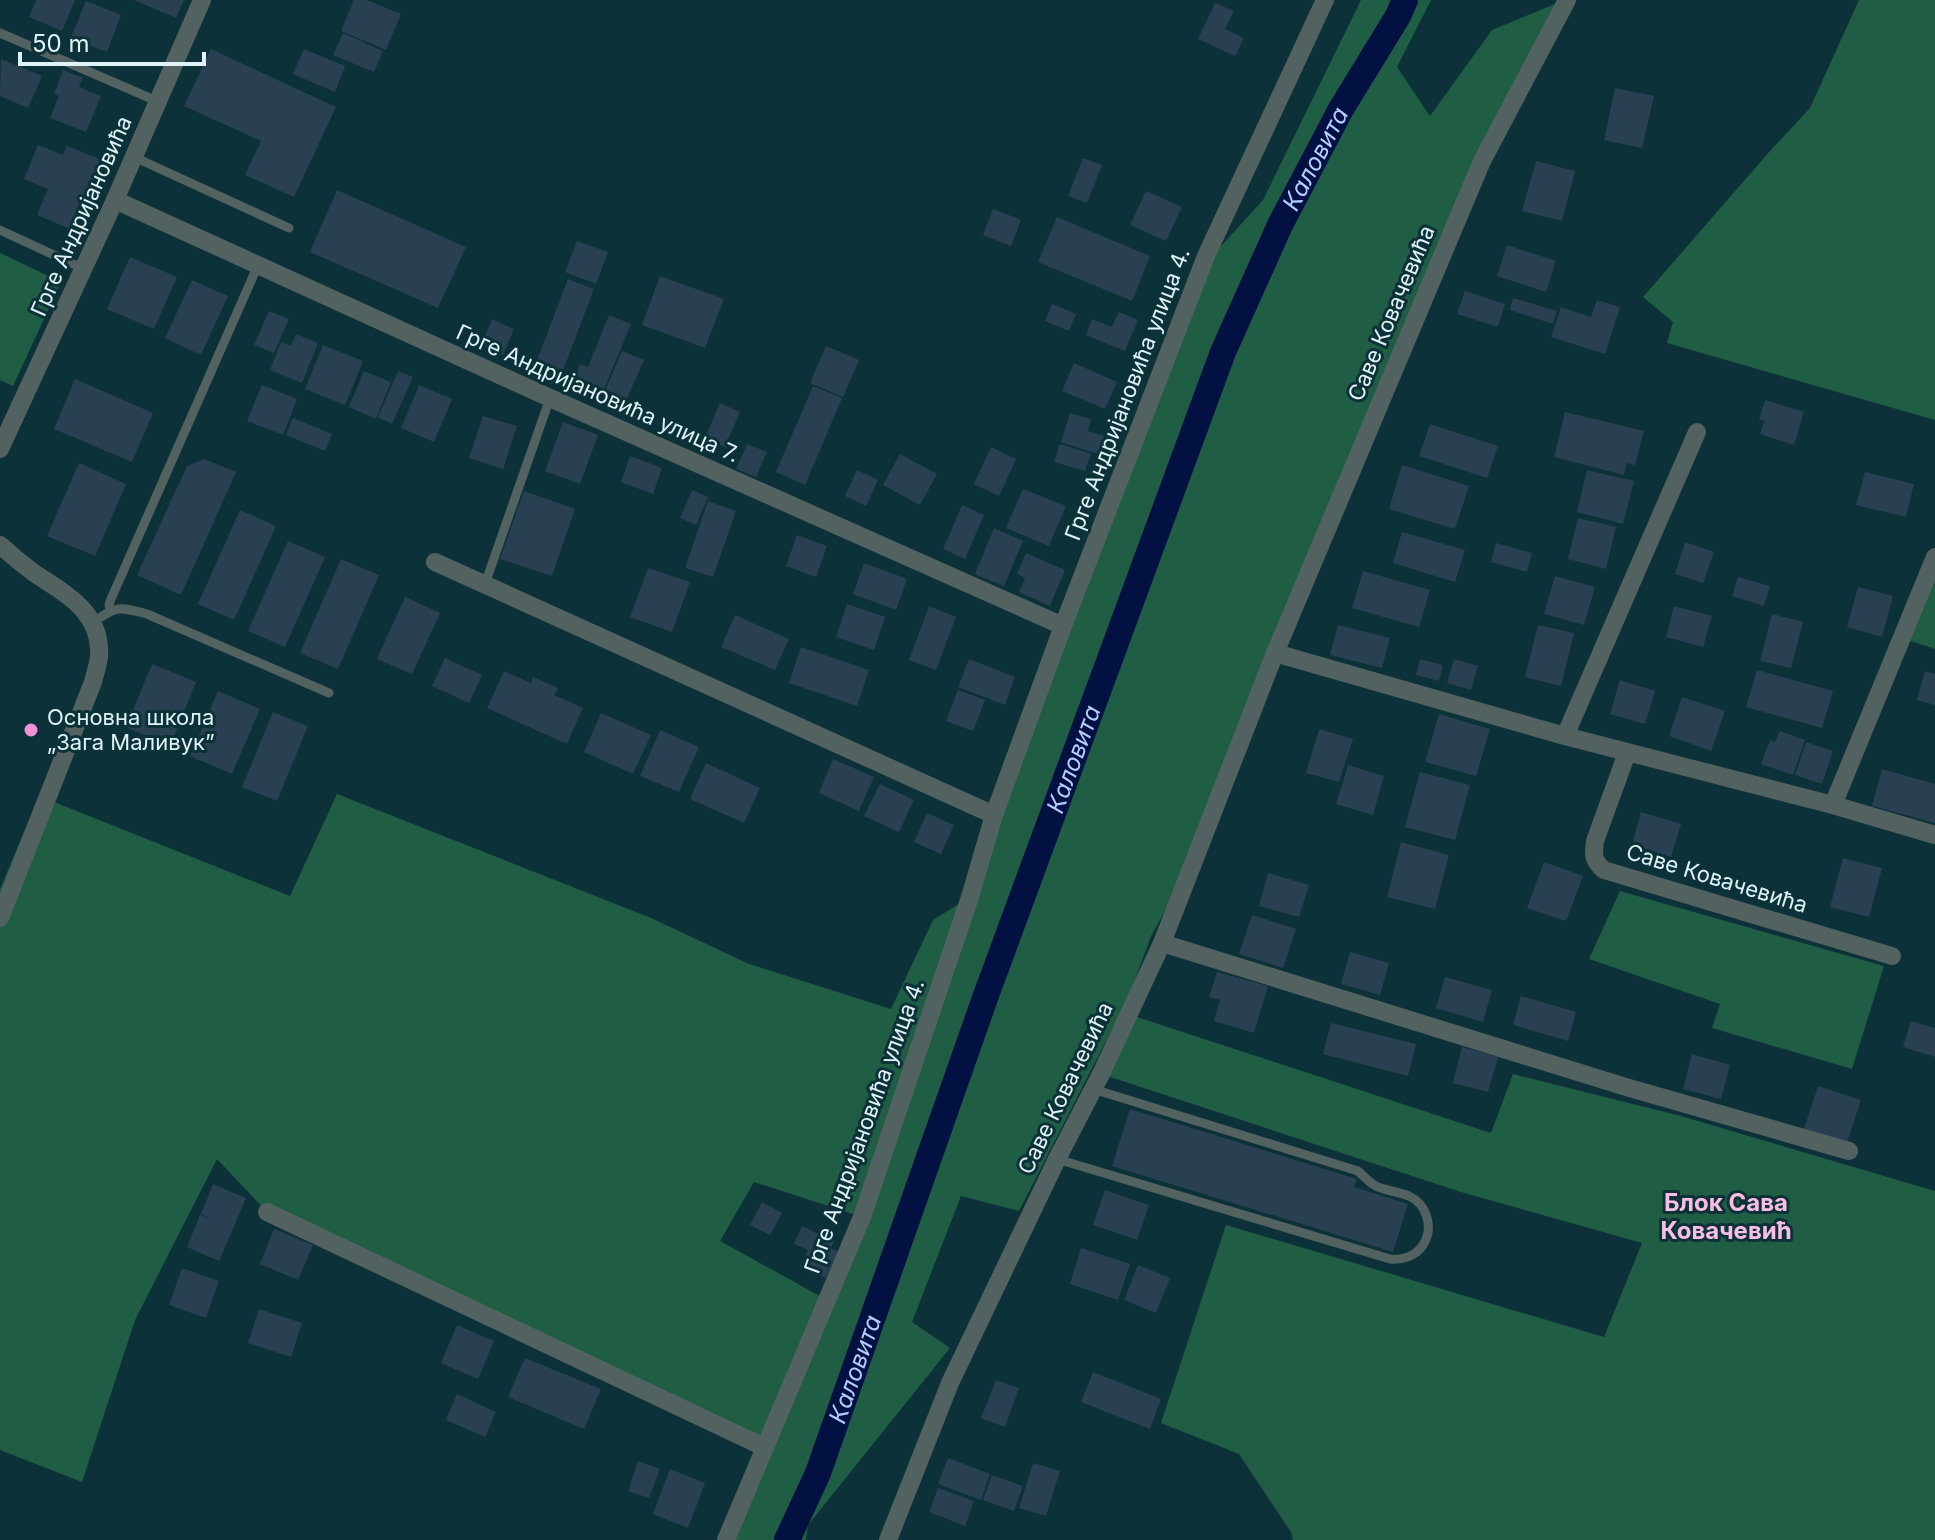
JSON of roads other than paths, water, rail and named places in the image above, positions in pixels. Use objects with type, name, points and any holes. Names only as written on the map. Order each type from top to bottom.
[{"type":"street","name":"Грге Андријановића","points":[[0,449],[84,269],[202,0]]},
{"type":"street","name":"Грге Андријановића улица 4.","points":[[726,1540],[862,1217],[970,897],[994,815],[1063,626],[1206,256],[1325,0]]},
{"type":"street","name":"Саве Ковачевића","points":[[888,1540],[950,1383],[1162,943],[1275,653],[1482,161],[1567,0]]},
{"type":"street","name":"Грге Андријановића улица 7.","points":[[115,200],[1063,626]]},
{"type":"street","points":[[1565,736],[1697,432]]},
{"type":"street","points":[[0,545],[85,610],[97,636],[99,658],[93,682],[0,918]]},
{"type":"street","points":[[1833,805],[1935,557]]},
{"type":"street","points":[[435,562],[994,815]]},
{"type":"street","points":[[1275,653],[1565,736],[1833,805],[1935,835]]},
{"type":"street","name":"Саве Ковачевића","points":[[1627,753],[1595,841],[1595,861],[1604,870],[1892,956]]},
{"type":"street","points":[[1162,943],[1626,1087],[1849,1151]]},
{"type":"street","points":[[267,1212],[764,1447]]},
{"type":"lane","points":[[0,33],[159,102]]},
{"type":"lane","points":[[134,157],[289,228]]},
{"type":"lane","points":[[0,230],[84,269]]},
{"type":"lane","points":[[111,610],[111,599],[258,265]]},
{"type":"lane","points":[[485,584],[550,398]]},
{"type":"lane","points":[[92,623],[111,610],[127,608],[329,693]]},
{"type":"lane","points":[[1057,1159],[1390,1259],[1413,1255],[1424,1243],[1428,1221],[1422,1206],[1409,1196],[1376,1186],[1358,1171],[1093,1089]]},
{"type":"waterway","name":"Каловита","points":[[787,1540],[818,1473],[985,998],[1223,352],[1280,225],[1341,109],[1405,0]]},
{"type":"place","name":"Основна школа „Зага Маливук”","points":[[31,730]]},
{"type":"district","name":"Блок Сава Ковачевић","points":[[1726,1216]]}]
